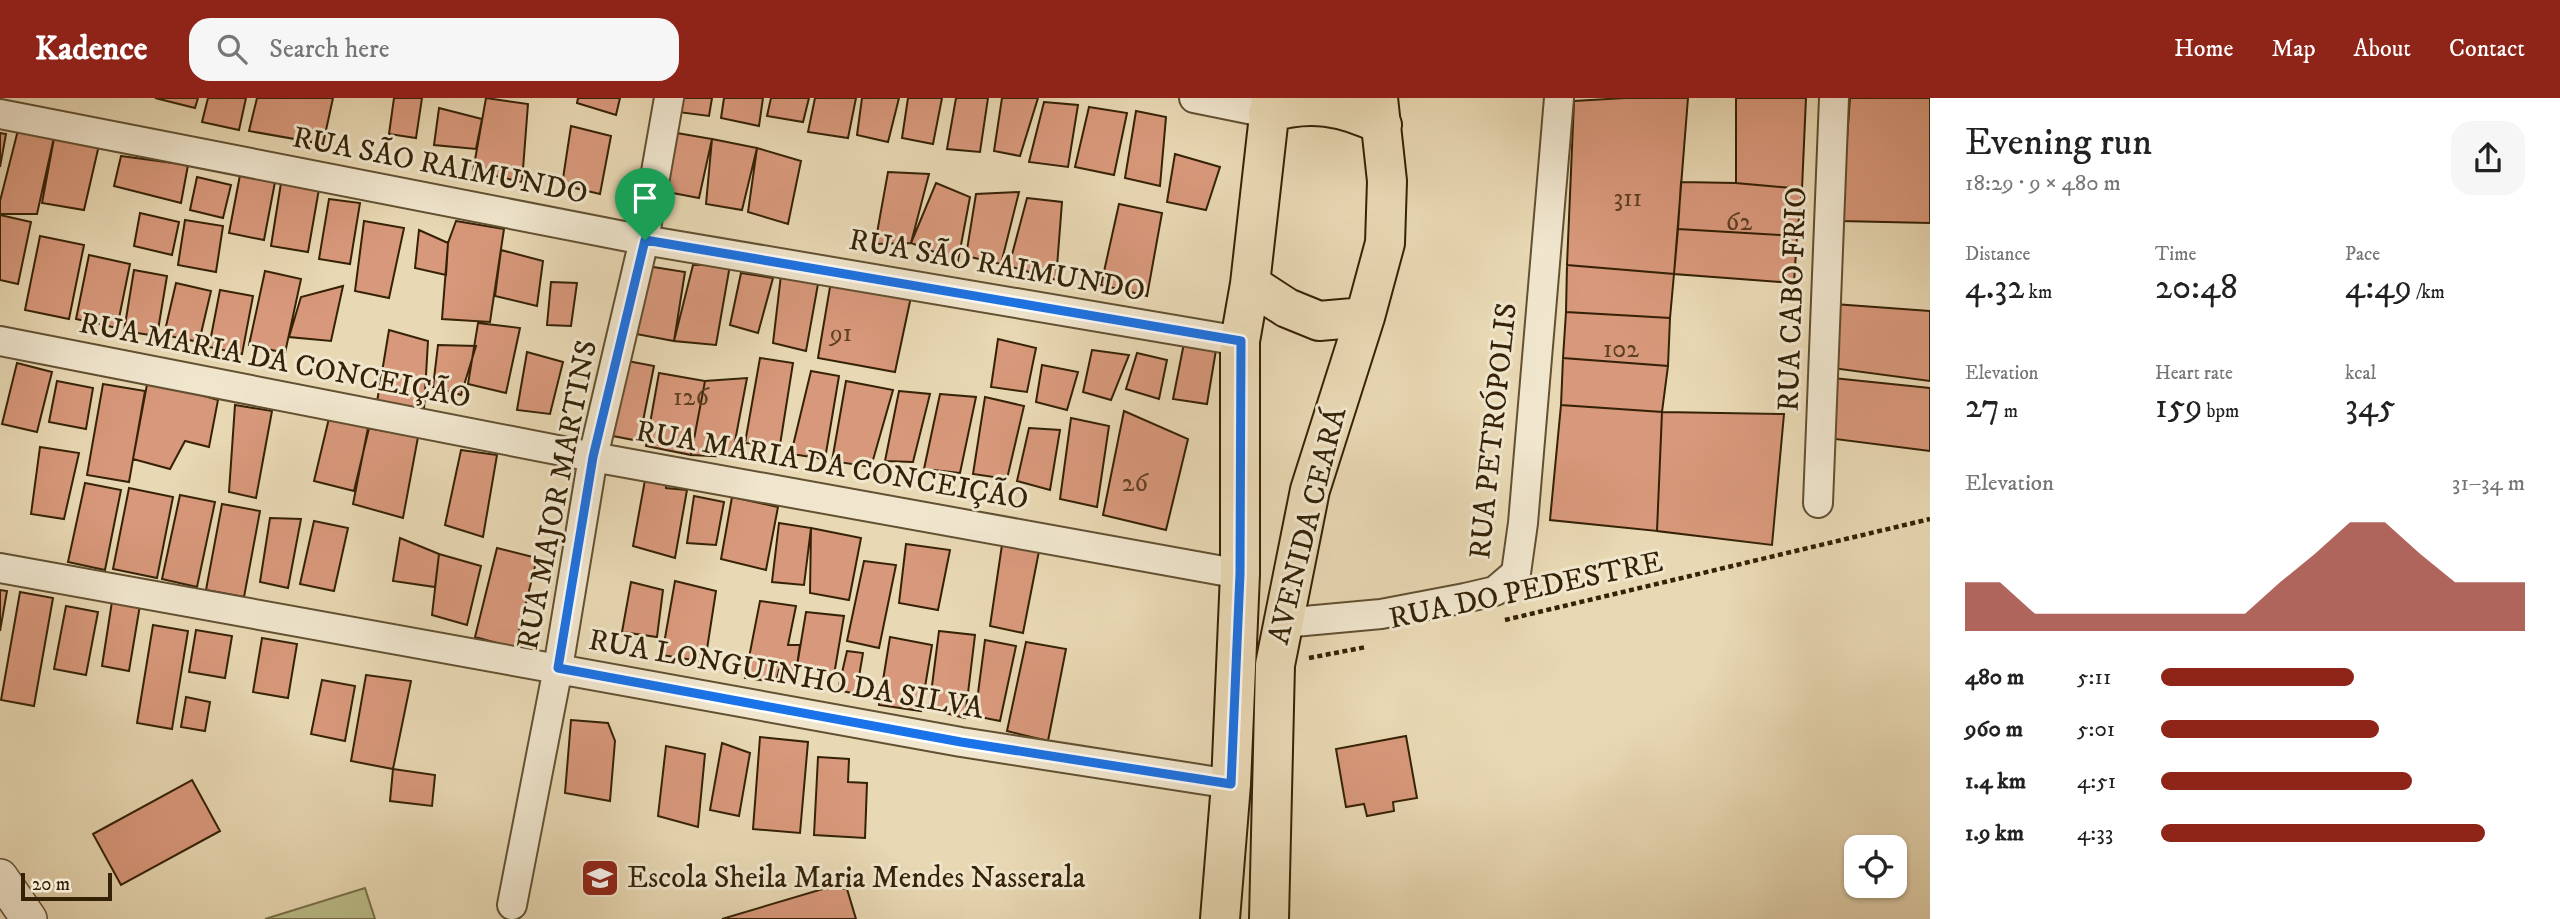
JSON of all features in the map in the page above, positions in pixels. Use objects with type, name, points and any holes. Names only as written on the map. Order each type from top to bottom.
[{"type":"main road","points":[[1269,105],[1323,105],[1354,111],[1380,111]]},
{"type":"main road","name":"AVENIDA CEARÁ","points":[[1220,919],[1231,784],[1240,574],[1241,341],[1250,284],[1269,105]]},
{"type":"main road","name":"AVENIDA CEARÁ","points":[[1269,919],[1275,665],[1310,490],[1365,317],[1385,243],[1387,181],[1380,111]]},
{"type":"main road","points":[[1250,284],[1287,307],[1319,321],[1365,317]]},
{"type":"street","name":"RUA MAJOR MARTINS","points":[[512,905],[558,668],[593,457],[645,240],[669,98]]},
{"type":"street","points":[[1194,98],[1269,105]]},
{"type":"street","name":"RUA PETRÓPOLIS","points":[[1283,623],[1381,614],[1465,598],[1495,591],[1516,573],[1523,523],[1559,98]]},
{"type":"street","name":"RUA CABO FRIO","points":[[1818,503],[1834,98]]},
{"type":"street","name":"RUA SÃO RAIMUNDO","points":[[0,114],[645,240],[1241,341]]},
{"type":"street","name":"RUA MARIA DA CONCEIÇÃO","points":[[0,341],[593,457],[1240,574]]},
{"type":"street","name":"RUA LONGUINHO DA SILVA","points":[[0,568],[961,742],[1231,784]]},
{"type":"street","points":[[0,877],[29,919]]},
{"type":"path","name":"RUA DO PEDESTRE","points":[[1491,623],[1930,519]]},
{"type":"path","name":"RUA DO PEDESTRE","points":[[1275,665],[1369,646]]},
{"type":"green space","points":[[365,888],[375,919],[265,919]]},
{"type":"building","points":[[155,98],[198,98],[195,108]]},
{"type":"building","points":[[208,98],[246,98],[239,130],[202,122]]},
{"type":"building","points":[[257,98],[333,98],[323,144],[249,131]]},
{"type":"building","points":[[394,98],[422,98],[416,138],[389,134]]},
{"type":"building","points":[[486,98],[528,104],[522,182],[473,171]]},
{"type":"building","points":[[578,98],[620,98],[616,115],[577,103]]},
{"type":"building","points":[[673,98],[712,98],[709,116],[670,111]]},
{"type":"building","points":[[724,98],[763,98],[759,126],[721,118]]},
{"type":"building","points":[[771,98],[809,98],[803,122],[767,116]]},
{"type":"building","points":[[815,98],[856,98],[848,138],[808,132]]},
{"type":"building","points":[[862,98],[899,98],[888,142],[857,135]]},
{"type":"building","points":[[908,98],[942,98],[933,144],[902,138]]},
{"type":"building","points":[[956,98],[988,98],[980,152],[947,149]]},
{"type":"building","points":[[1002,98],[1038,98],[1020,156],[994,151]]},
{"type":"building","points":[[1688,98],[1674,274],[1567,265],[1574,101]]},
{"type":"building","points":[[1736,98],[1806,98],[1802,189],[1736,183]]},
{"type":"building","points":[[1850,98],[1930,98],[1930,223],[1841,221]]},
{"type":"building","points":[[1044,102],[1078,105],[1068,167],[1029,162]]},
{"type":"building","points":[[1089,107],[1127,113],[1114,175],[1075,167]]},
{"type":"building","points":[[439,108],[482,119],[476,149],[434,145]]},
{"type":"building","points":[[1136,111],[1166,117],[1160,186],[1125,178]]},
{"type":"building","points":[[571,126],[611,136],[600,194],[562,185]]},
{"type":"building","points":[[18,130],[55,133],[37,214],[0,214],[0,201]]},
{"type":"building","points":[[671,132],[712,139],[699,198],[662,191]]},
{"type":"building","points":[[0,133],[6,134],[0,167]]},
{"type":"building","points":[[55,133],[99,145],[84,210],[42,203]]},
{"type":"building","points":[[712,139],[757,148],[742,210],[706,204]]},
{"type":"building","points":[[757,148],[801,161],[788,224],[748,212]]},
{"type":"building","points":[[1175,154],[1220,167],[1206,210],[1167,202]]},
{"type":"building","points":[[121,156],[188,165],[181,203],[114,186]]},
{"type":"building","points":[[888,172],[929,174],[911,243],[875,244]]},
{"type":"building","points":[[240,175],[275,182],[264,240],[229,233]]},
{"type":"building","points":[[197,177],[231,185],[223,218],[190,210]]},
{"type":"building","points":[[1681,182],[1736,183],[1802,189],[1797,236],[1678,229]]},
{"type":"building","points":[[281,183],[319,189],[308,252],[271,246]]},
{"type":"building","points":[[936,183],[970,197],[958,261],[911,243]]},
{"type":"building","points":[[1019,192],[1001,264],[966,256],[976,194]]},
{"type":"building","points":[[1027,198],[1062,202],[1056,280],[1009,266]]},
{"type":"building","points":[[329,199],[360,203],[350,264],[319,259]]},
{"type":"building","points":[[1119,204],[1162,213],[1147,296],[1101,285]]},
{"type":"building","points":[[140,213],[179,222],[172,255],[134,246]]},
{"type":"building","points":[[0,215],[31,222],[18,284],[0,280]]},
{"type":"building","points":[[185,220],[223,226],[216,272],[178,265]]},
{"type":"building","points":[[364,221],[404,228],[389,298],[355,291]]},
{"type":"building","points":[[456,221],[504,229],[490,322],[442,319],[448,243]]},
{"type":"building","points":[[1678,229],[1797,236],[1794,283],[1674,274]]},
{"type":"building","points":[[419,230],[448,243],[446,275],[415,268]]},
{"type":"building","points":[[40,236],[84,245],[69,319],[25,310]]},
{"type":"building","points":[[501,250],[543,261],[537,306],[495,296]]},
{"type":"building","points":[[89,255],[130,264],[117,328],[76,319]]},
{"type":"building","points":[[693,265],[730,265],[716,345],[674,341]]},
{"type":"building","points":[[1567,265],[1674,274],[1670,318],[1566,312]]},
{"type":"building","points":[[647,266],[685,272],[674,341],[636,334]]},
{"type":"building","points":[[134,270],[167,276],[157,336],[124,331]]},
{"type":"building","points":[[265,271],[301,279],[285,353],[249,345]]},
{"type":"building","points":[[741,273],[773,278],[758,333],[730,325]]},
{"type":"building","points":[[781,275],[818,284],[806,351],[773,343]]},
{"type":"building","points":[[831,281],[912,292],[895,372],[818,358]]},
{"type":"building","points":[[551,282],[577,283],[571,326],[547,325]]},
{"type":"building","points":[[176,283],[211,291],[199,342],[164,335]]},
{"type":"building","points":[[343,286],[331,341],[289,337],[301,297]]},
{"type":"building","points":[[220,290],[253,296],[242,354],[209,347]]},
{"type":"building","points":[[1834,304],[1930,311],[1930,381],[1832,368]]},
{"type":"building","points":[[1566,312],[1670,318],[1668,366],[1563,358]]},
{"type":"building","points":[[478,323],[520,328],[506,393],[468,384]]},
{"type":"building","points":[[389,330],[428,341],[424,409],[377,402]]},
{"type":"building","points":[[998,339],[1036,348],[1027,392],[991,387]]},
{"type":"building","points":[[1184,343],[1216,350],[1207,404],[1173,399]]},
{"type":"building","points":[[438,345],[476,346],[461,395],[433,387]]},
{"type":"building","points":[[1092,350],[1129,355],[1111,400],[1083,392]]},
{"type":"building","points":[[527,352],[563,362],[550,414],[517,410]]},
{"type":"building","points":[[1137,353],[1167,360],[1159,399],[1126,389]]},
{"type":"building","points":[[760,358],[793,363],[780,445],[745,443]]},
{"type":"building","points":[[1563,358],[1668,366],[1662,412],[1561,405]]},
{"type":"building","points":[[617,359],[654,366],[639,441],[602,434]]},
{"type":"building","points":[[17,363],[52,372],[37,432],[2,424]]},
{"type":"building","points":[[1042,365],[1078,372],[1067,410],[1036,402]]},
{"type":"building","points":[[811,371],[839,376],[825,459],[791,454]]},
{"type":"building","points":[[659,373],[705,381],[691,455],[646,446]]},
{"type":"building","points":[[747,378],[732,457],[691,455],[705,381]]},
{"type":"building","points":[[1833,378],[1930,388],[1930,451],[1827,438]]},
{"type":"building","points":[[148,379],[218,400],[209,447],[185,441],[170,469],[133,459]]},
{"type":"building","points":[[57,381],[93,388],[86,429],[49,422]]},
{"type":"building","points":[[846,381],[893,390],[871,467],[832,461]]},
{"type":"building","points":[[103,384],[145,391],[129,482],[87,475]]},
{"type":"building","points":[[899,391],[930,394],[913,462],[885,461]]},
{"type":"building","points":[[940,394],[976,397],[960,473],[924,469]]},
{"type":"building","points":[[985,397],[1024,406],[1007,479],[973,474]]},
{"type":"building","points":[[235,405],[272,411],[256,498],[229,492]]},
{"type":"building","points":[[1561,405],[1662,412],[1657,531],[1550,520]]},
{"type":"building","points":[[1124,411],[1188,439],[1166,530],[1103,515]]},
{"type":"building","points":[[1662,412],[1784,414],[1772,545],[1657,531]]},
{"type":"building","points":[[330,414],[370,424],[354,491],[314,481]]},
{"type":"building","points":[[1071,418],[1109,426],[1097,507],[1060,499]]},
{"type":"building","points":[[368,428],[418,437],[403,518],[353,504]]},
{"type":"building","points":[[1029,428],[1060,430],[1050,490],[1017,481]]},
{"type":"building","points":[[40,447],[79,453],[64,519],[31,514]]},
{"type":"building","points":[[461,450],[497,455],[483,537],[445,525]]},
{"type":"building","points":[[647,469],[666,473],[666,488],[687,490],[675,558],[633,546]]},
{"type":"building","points":[[85,483],[121,490],[105,570],[68,562]]},
{"type":"building","points":[[129,488],[173,497],[157,578],[113,569]]},
{"type":"building","points":[[180,495],[215,502],[197,587],[162,579]]},
{"type":"building","points":[[694,496],[724,502],[716,545],[687,543]]},
{"type":"building","points":[[732,497],[778,507],[766,570],[721,559]]},
{"type":"building","points":[[222,504],[260,511],[244,597],[206,590]]},
{"type":"building","points":[[270,518],[301,519],[288,588],[260,582]]},
{"type":"building","points":[[314,521],[348,528],[334,591],[300,584]]},
{"type":"building","points":[[779,523],[811,528],[804,585],[772,582]]},
{"type":"building","points":[[811,528],[861,538],[849,600],[810,593]]},
{"type":"building","points":[[400,538],[439,554],[435,587],[393,581]]},
{"type":"building","points":[[1003,538],[1040,546],[1023,633],[990,626]]},
{"type":"building","points":[[906,544],[950,550],[938,610],[899,603]]},
{"type":"building","points":[[497,548],[537,558],[515,648],[475,637]]},
{"type":"building","points":[[439,554],[481,566],[467,625],[432,615]]},
{"type":"building","points":[[864,561],[896,565],[879,648],[847,641]]},
{"type":"building","points":[[675,581],[716,591],[705,662],[662,655]]},
{"type":"building","points":[[631,582],[663,590],[657,637],[622,632]]},
{"type":"building","points":[[0,590],[7,591],[0,631]]},
{"type":"building","points":[[20,592],[53,598],[34,706],[1,700]]},
{"type":"building","points":[[113,595],[141,599],[129,671],[102,666]]},
{"type":"building","points":[[760,601],[796,606],[788,645],[800,645],[796,673],[779,670],[776,682],[745,678]]},
{"type":"building","points":[[66,606],[98,612],[86,675],[54,669]]},
{"type":"building","points":[[806,612],[844,616],[834,675],[797,666]]},
{"type":"building","points":[[153,625],[188,631],[172,729],[137,723]]},
{"type":"building","points":[[196,630],[232,636],[225,678],[189,672]]},
{"type":"building","points":[[939,631],[975,635],[965,718],[929,709]]},
{"type":"building","points":[[890,637],[932,645],[921,711],[879,705]]},
{"type":"building","points":[[262,638],[297,644],[288,698],[253,692]]},
{"type":"building","points":[[985,640],[1016,646],[1000,721],[975,716]]},
{"type":"building","points":[[1026,642],[1066,649],[1048,741],[1007,731]]},
{"type":"building","points":[[847,651],[863,653],[856,694],[838,690]]},
{"type":"building","points":[[366,675],[411,681],[393,769],[351,761]]},
{"type":"building","points":[[322,680],[355,686],[345,741],[311,734]]},
{"type":"building","points":[[186,697],[210,702],[205,731],[181,727]]},
{"type":"building","points":[[571,720],[608,723],[615,741],[610,801],[565,793]]},
{"type":"building","points":[[1406,736],[1417,798],[1393,802],[1394,811],[1367,816],[1364,804],[1346,807],[1336,749]]},
{"type":"building","points":[[760,737],[808,742],[800,833],[753,829]]},
{"type":"building","points":[[722,743],[750,753],[739,816],[710,810]]},
{"type":"building","points":[[666,746],[705,754],[698,827],[658,816]]},
{"type":"building","points":[[818,757],[849,759],[848,782],[867,783],[865,838],[814,835]]},
{"type":"building","points":[[393,769],[435,775],[432,806],[390,801]]},
{"type":"building","points":[[192,780],[220,831],[121,885],[93,834]]},
{"type":"building","points":[[826,888],[847,889],[856,919],[722,919]]},
{"type":"place","name":"Escola Sheila Maria Mendes Nasserala","points":[[600,878]]},
{"type":"route","points":[[645,240],[1241,341],[1240,574],[1231,784],[961,742],[558,668],[593,457],[645,240]]}]
